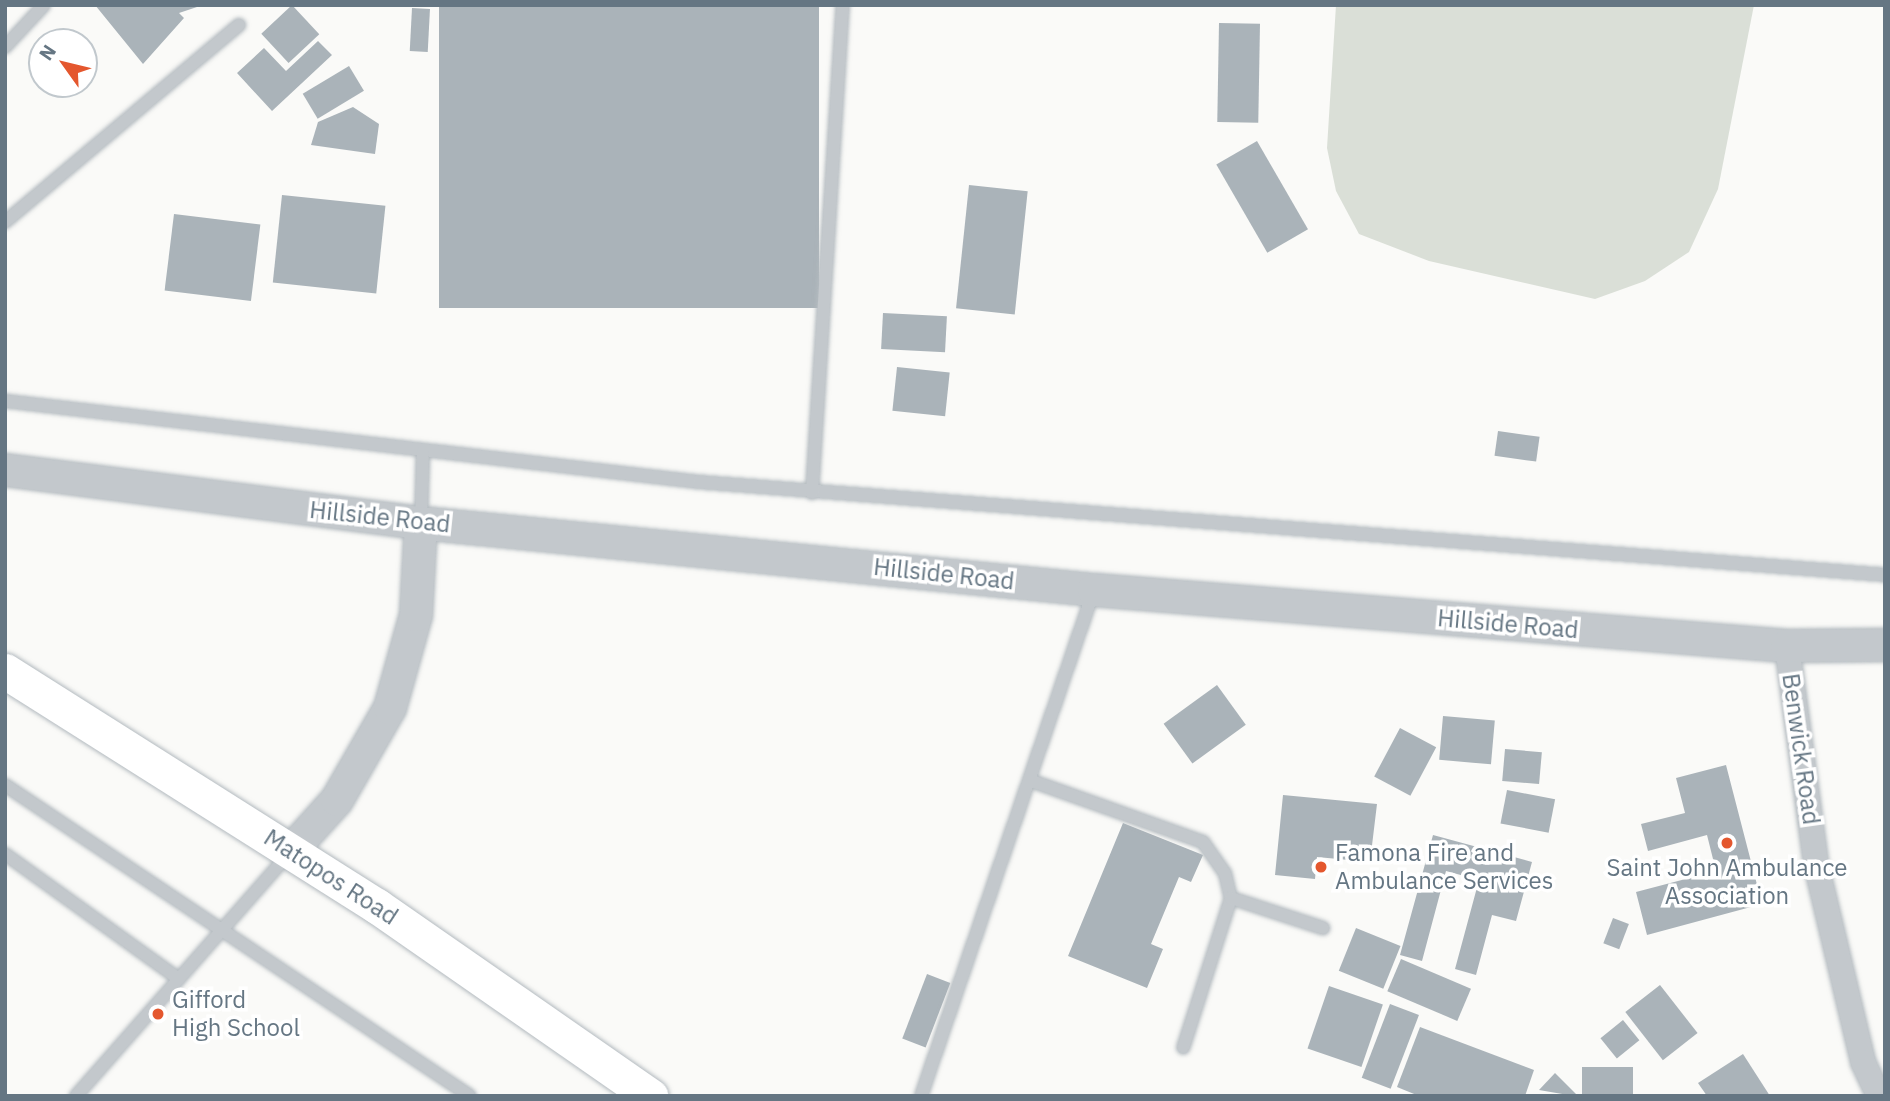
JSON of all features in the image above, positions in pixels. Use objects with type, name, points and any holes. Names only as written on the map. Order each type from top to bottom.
[{"type":"main road","name":"Matopos Road","points":[[5,671],[292,850],[650,1096]]},
{"type":"street","name":"Hillside Road","points":[[5,470],[421,523],[1094,590],[1787,646],[1885,645]]},
{"type":"street","points":[[292,850],[337,800],[390,708],[416,615],[421,523]]},
{"type":"street","name":"Benwick Road","points":[[1787,646],[1816,864],[1863,1062],[1879,1096]]},
{"type":"lane","points":[[5,47],[44,5]]},
{"type":"lane","points":[[812,492],[843,5]]},
{"type":"lane","points":[[5,222],[239,25]]},
{"type":"lane","points":[[5,401],[424,452],[812,492],[1885,575]]},
{"type":"lane","points":[[421,523],[424,452]]},
{"type":"lane","points":[[921,1096],[1094,590]]},
{"type":"lane","points":[[1029,780],[1203,842],[1225,873],[1231,898],[1183,1048]]},
{"type":"lane","points":[[5,785],[470,1096]]},
{"type":"lane","points":[[76,1096],[292,850]]},
{"type":"lane","points":[[5,854],[179,979]]},
{"type":"lane","points":[[1231,898],[1323,928]]},
{"type":"shaded area","points":[[1336,5],[1754,5],[1718,189],[1689,252],[1645,281],[1595,299],[1429,261],[1359,234],[1336,191],[1327,148]]},
{"type":"building","points":[[95,5],[203,5],[179,13],[184,18],[143,64]]},
{"type":"building","points":[[292,5],[319,34],[289,63],[261,34]]},
{"type":"building","points":[[439,5],[819,5],[819,308],[439,308]]},
{"type":"building","points":[[412,8],[430,9],[428,52],[410,51]]},
{"type":"building","points":[[1219,23],[1260,24],[1258,123],[1217,122]]},
{"type":"building","points":[[318,41],[332,55],[272,111],[237,73],[264,48],[286,71]]},
{"type":"building","points":[[349,66],[364,91],[318,119],[303,94]]},
{"type":"building","points":[[353,107],[379,124],[375,154],[311,145],[318,122]]},
{"type":"building","points":[[1257,141],[1308,229],[1267,253],[1216,164]]},
{"type":"building","points":[[969,185],[1028,191],[1015,314],[956,308]]},
{"type":"building","points":[[282,195],[385,206],[376,293],[273,283]]},
{"type":"building","points":[[174,214],[260,225],[251,301],[165,290]]},
{"type":"building","points":[[883,313],[947,316],[945,352],[881,349]]},
{"type":"building","points":[[897,367],[950,373],[945,416],[892,411]]},
{"type":"building","points":[[1498,431],[1540,437],[1536,462],[1495,456]]},
{"type":"building","points":[[1217,685],[1246,725],[1192,763],[1164,724]]},
{"type":"building","points":[[1443,716],[1495,721],[1491,764],[1439,760]]},
{"type":"building","points":[[1400,728],[1436,747],[1410,796],[1374,777]]},
{"type":"building","points":[[1505,749],[1542,752],[1539,784],[1502,781]]},
{"type":"building","name":"Saint John Ambulance Association","points":[[1726,765],[1762,904],[1647,935],[1636,892],[1716,871],[1707,835],[1648,851],[1641,824],[1685,813],[1676,778]]},
{"type":"building","points":[[1507,790],[1555,799],[1549,833],[1501,823]]},
{"type":"building","points":[[1283,795],[1377,804],[1370,862],[1317,857],[1315,879],[1275,875]]},
{"type":"building","points":[[1123,823],[1203,855],[1191,882],[1179,877],[1151,944],[1163,949],[1147,988],[1068,956]]},
{"type":"building","points":[[1433,835],[1532,862],[1516,921],[1492,915],[1476,975],[1455,969],[1479,880],[1446,871],[1422,961],[1400,955]]},
{"type":"building","points":[[1613,918],[1629,924],[1619,949],[1603,943]]},
{"type":"building","points":[[1356,928],[1401,946],[1383,989],[1339,971]]},
{"type":"building","points":[[1401,959],[1471,989],[1457,1021],[1387,991]]},
{"type":"building","points":[[927,974],[950,983],[926,1047],[902,1038]]},
{"type":"building","points":[[1660,985],[1698,1033],[1663,1060],[1625,1012]]},
{"type":"building","points":[[1329,986],[1383,1005],[1361,1067],[1308,1048]]},
{"type":"building","points":[[1390,1004],[1419,1015],[1391,1089],[1362,1078]]},
{"type":"building","points":[[1623,1020],[1639,1040],[1617,1058],[1600,1038]]},
{"type":"building","points":[[1420,1027],[1534,1070],[1525,1096],[1419,1096],[1397,1087]]},
{"type":"building","points":[[1743,1054],[1770,1096],[1707,1096],[1698,1083]]},
{"type":"building","points":[[1582,1067],[1633,1067],[1633,1094],[1582,1094]]},
{"type":"building","points":[[1555,1073],[1576,1094],[1574,1096],[1539,1090]]},
{"type":"place","name":"Saint John Ambulance Association","points":[[1727,843]]},
{"type":"place","name":"Famona Fire and Ambulance Services","points":[[1321,867]]},
{"type":"place","name":"Gifford High School","points":[[158,1014]]}]
